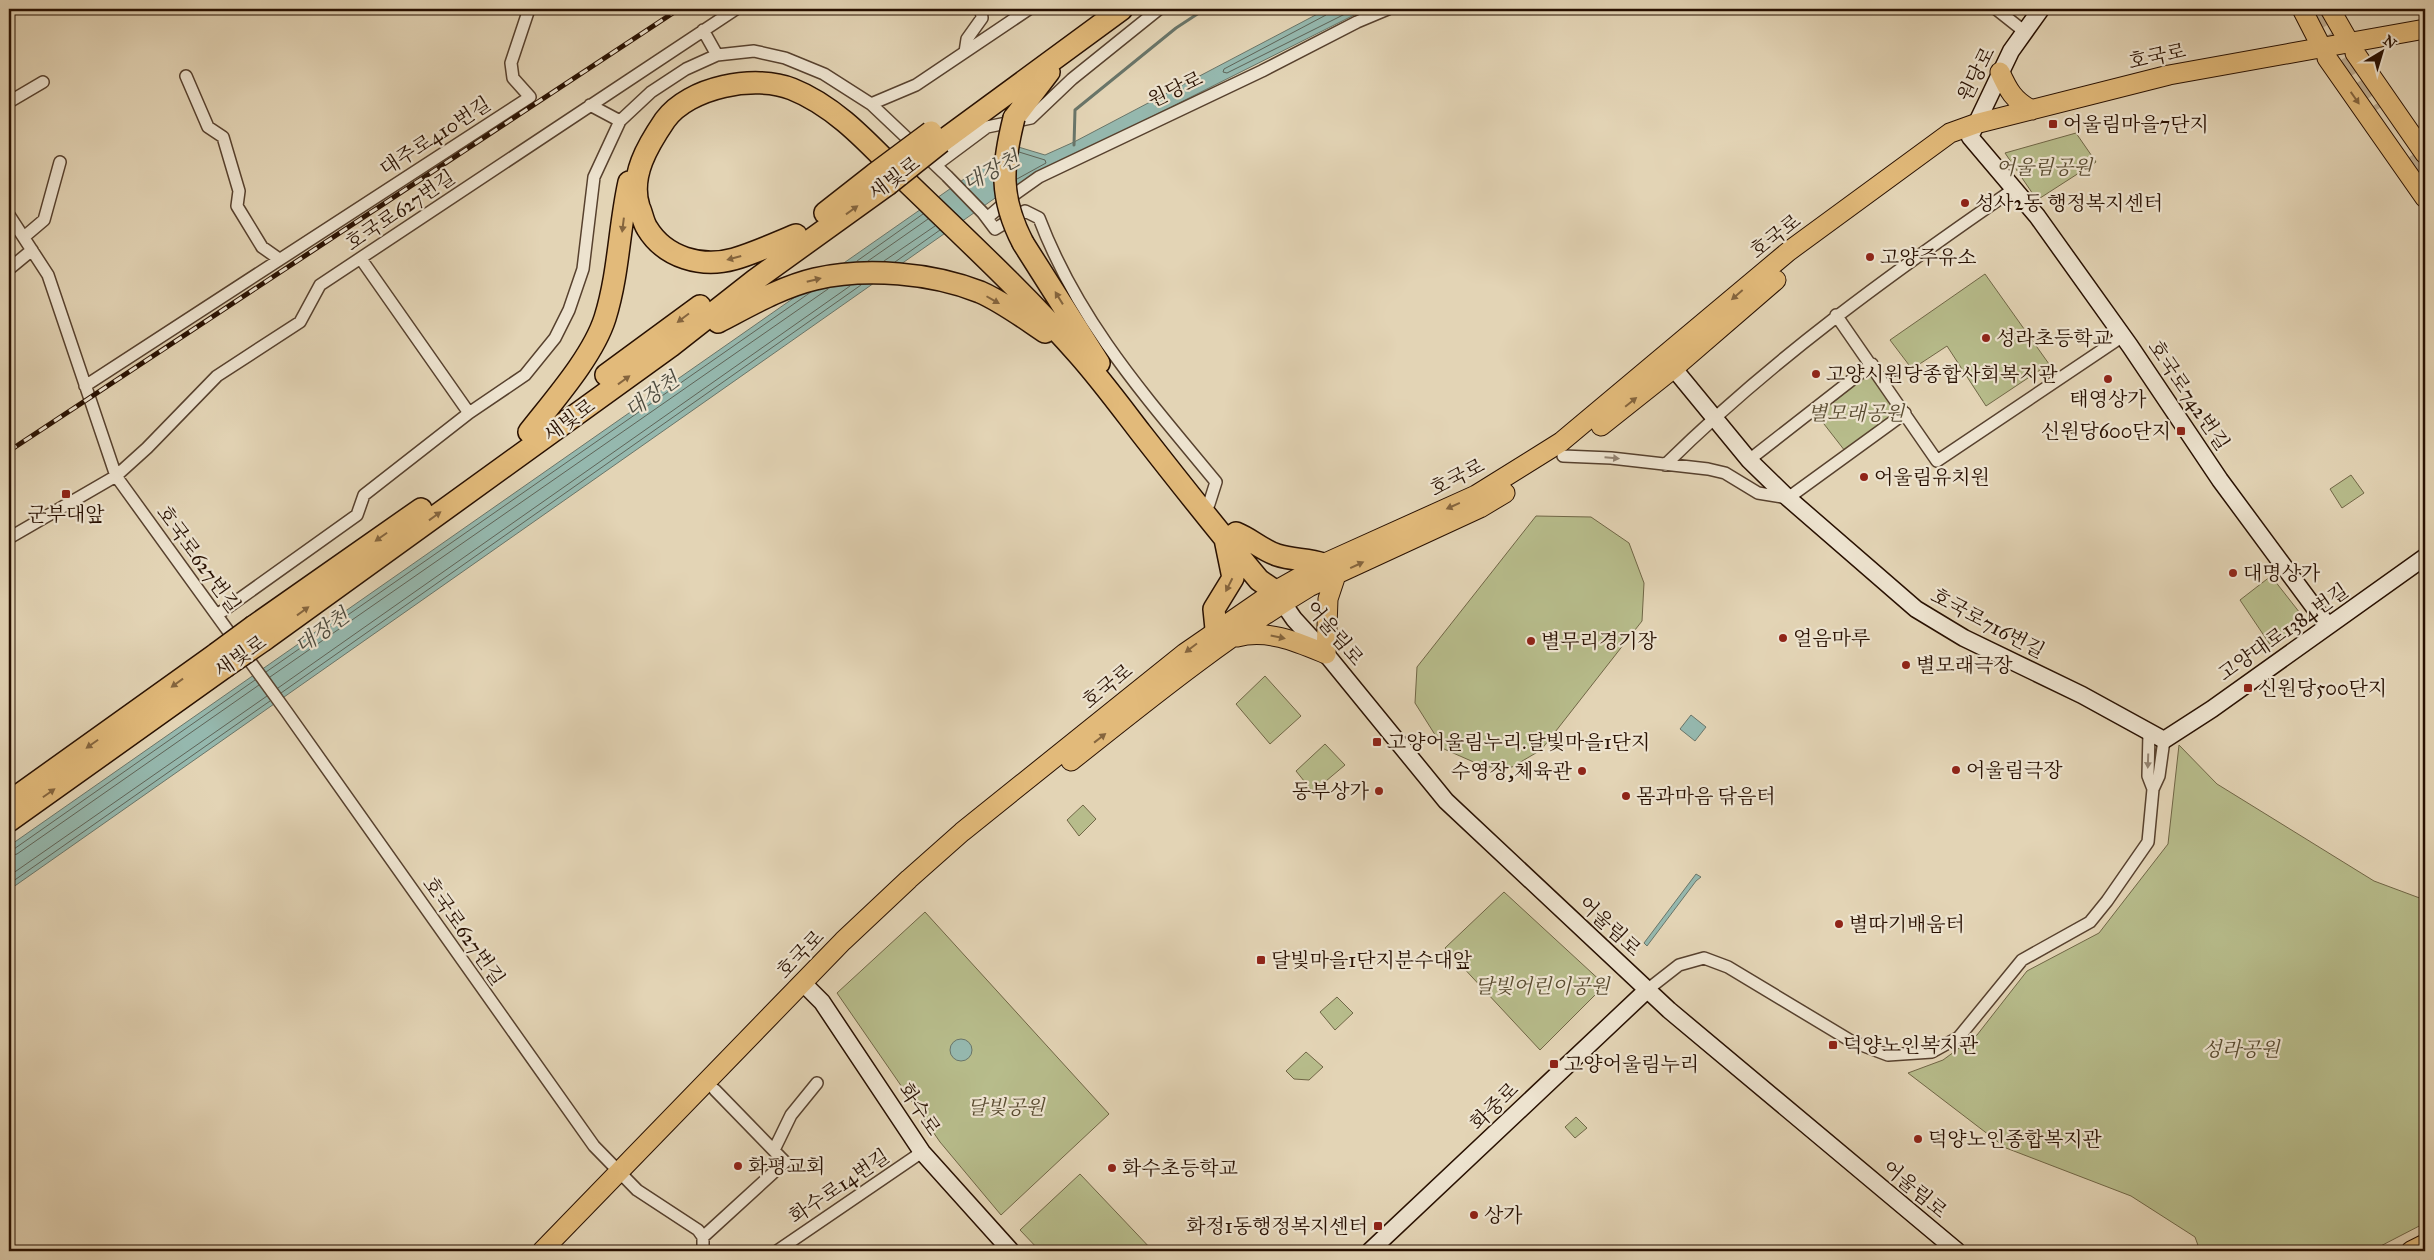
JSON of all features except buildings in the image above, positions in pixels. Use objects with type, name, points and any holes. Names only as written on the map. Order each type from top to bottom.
[{"type":"highway","name":"새빛로","points":[[259,633],[671,346],[755,280],[895,179],[936,137],[1098,9]]},
{"type":"highway","name":"새빛로","points":[[936,137],[1122,9]]},
{"type":"highway","points":[[1069,47],[1014,118],[1005,152],[1003,176],[1006,200],[1013,224],[1097,360],[1209,504],[1259,580],[1279,597]]},
{"type":"highway","points":[[529,432],[584,360],[605,320],[617,273],[628,189],[635,157],[648,132],[667,107],[700,86],[734,74],[771,74],[797,81],[822,96],[856,122],[895,179]]},
{"type":"highway","points":[[796,235],[733,259],[703,263],[680,257],[662,245],[646,227],[636,198],[639,173],[648,144],[670,114],[702,93],[736,83],[768,83],[790,88],[818,102],[852,129],[895,179],[992,258],[1125,396]]},
{"type":"highway","name":"새빛로","points":[[9,821],[136,722],[796,235],[895,179]]},
{"type":"highway","points":[[992,258],[1080,356],[1230,536],[1233,578],[1214,609],[1223,634]]},
{"type":"highway","points":[[671,346],[768,296],[815,279],[872,273],[912,276],[948,282],[981,293],[1020,315],[1080,356]]},
{"type":"highway","points":[[1230,536],[1250,539],[1263,550],[1280,556],[1309,559],[1329,569]]},
{"type":"highway","name":"새빛로","points":[[9,802],[136,722]]},
{"type":"main road","points":[[2302,9],[2325,53],[2425,198]]},
{"type":"main road","points":[[2330,9],[2352,48],[2422,145]]},
{"type":"main road","name":"호국로","points":[[542,1251],[715,1090],[844,941],[962,832],[1223,634],[1279,597],[1329,569],[1476,495],[1560,442],[1669,363],[1897,184],[1972,130],[2032,110],[2169,75],[2259,64],[2325,53],[2425,30]]},
{"type":"main road","name":"호국로","points":[[2352,48],[2425,39]]},
{"type":"main road","name":"호국로","points":[[1972,130],[2259,64]]},
{"type":"main road","points":[[2000,72],[2011,94],[2018,103],[2032,110]]},
{"type":"main road","name":"호국로","points":[[1329,569],[1480,508],[1564,456],[1669,363]]},
{"type":"main road","points":[[1223,634],[1266,634],[1287,639],[1326,654],[1329,569]]},
{"type":"main road","name":"호국로","points":[[557,1251],[623,1177],[807,986]]},
{"type":"main road","points":[[2411,1251],[2425,1244]]},
{"type":"street","name":"대주로410번길","points":[[85,386],[530,96],[513,78],[511,63],[529,9]]},
{"type":"street","name":"호국로627번길","points":[[116,476],[147,448],[217,376],[300,322],[320,285],[736,9]]},
{"type":"street","points":[[966,52],[967,39],[982,18],[981,9]]},
{"type":"street","points":[[871,104],[916,85],[1029,9]]},
{"type":"street","points":[[936,165],[987,127],[1031,118],[1072,79],[1159,9]]},
{"type":"street","name":"원당로","points":[[985,216],[1039,177],[1262,71],[1357,22],[1388,9]]},
{"type":"street","points":[[1996,9],[2025,32]]},
{"type":"street","name":"원당로","points":[[1972,130],[2011,51],[2041,9]]},
{"type":"street","points":[[703,30],[717,55]]},
{"type":"street","points":[[217,615],[357,515],[364,495],[469,413],[525,375],[555,338],[569,310],[582,269],[594,177],[620,121],[651,92],[686,69],[717,55],[754,51],[784,58],[824,74],[871,104],[947,176],[995,229],[1025,211],[1039,218],[1051,250],[1104,342],[1127,375],[1216,482],[1209,504]]},
{"type":"street","points":[[186,76],[208,127],[224,137],[239,191],[238,206],[262,247],[279,259]]},
{"type":"street","points":[[9,102],[43,82]]},
{"type":"street","points":[[590,105],[620,121]]},
{"type":"street","name":"호국로742번길","points":[[1972,130],[2014,189],[2037,216],[2123,336],[2220,480],[2328,626]]},
{"type":"street","points":[[24,237],[44,220],[60,162]]},
{"type":"street","points":[[1665,465],[1713,417],[1836,315],[2014,189]]},
{"type":"street","name":"호국로627번길","points":[[9,215],[48,275],[116,476],[284,708],[594,1146],[623,1177]]},
{"type":"street","points":[[9,269],[32,250]]},
{"type":"street","points":[[361,259],[469,413]]},
{"type":"street","points":[[1836,315],[1872,364],[1937,461],[2123,336]]},
{"type":"street","name":"호국로716번길","points":[[1669,363],[1749,460],[1788,498],[1916,609],[1964,638],[2082,695],[2156,736]]},
{"type":"street","points":[[1749,460],[1872,364]]},
{"type":"street","points":[[1564,456],[1611,458],[1725,473],[1758,493],[1788,498],[1905,413]]},
{"type":"street","points":[[9,538],[116,476]]},
{"type":"street","name":"고양대로1384번길","points":[[2156,736],[2212,709],[2425,557]]},
{"type":"street","name":"어울림로","points":[[1279,597],[1294,619],[1326,654],[1446,801],[1647,990],[1956,1251]]},
{"type":"street","points":[[2153,789],[2148,776],[2156,736]]},
{"type":"street","points":[[1647,990],[1679,965],[1704,958],[1728,967],[1786,1004],[1852,1041],[1888,1055],[1932,1052],[1959,1037],[2022,960],[2090,922],[2148,842],[2153,789],[2159,776],[2156,736]]},
{"type":"street","name":"화수로","points":[[807,986],[822,1002],[922,1152],[1011,1251]]},
{"type":"street","name":"화중로","points":[[1370,1251],[1647,990]]},
{"type":"street","points":[[774,1150],[791,1115],[817,1083]]},
{"type":"street","points":[[703,1237],[785,1162],[715,1090]]},
{"type":"street","name":"화수로14번길","points":[[777,1251],[922,1152]]},
{"type":"street","points":[[623,1177],[637,1190],[698,1230],[703,1237],[702,1251]]},
{"type":"green space","name":"어울림공원","points":[[2076,133],[2096,162],[2037,200],[2005,153]]},
{"type":"green space","points":[[1985,274],[2049,364],[1986,406],[1947,346],[1912,369],[1890,340]]},
{"type":"green space","name":"별모래공원","points":[[1869,374],[1898,411],[1845,451],[1817,415]]},
{"type":"green space","points":[[2351,475],[2364,493],[2342,508],[2330,489]]},
{"type":"green space","points":[[1536,516],[1591,517],[1629,543],[1644,583],[1642,621],[1541,750],[1512,767],[1485,767],[1444,749],[1415,703],[1417,667]]},
{"type":"green space","points":[[2271,576],[2307,622],[2271,646],[2240,600]]},
{"type":"green space","points":[[1265,676],[1301,716],[1270,744],[1236,704]]},
{"type":"green space","points":[[1325,744],[1345,765],[1313,792],[1296,771]]},
{"type":"green space","name":"성라공원","points":[[2179,745],[2217,784],[2374,881],[2425,900],[2425,1223],[2371,1251],[2200,1251],[2195,1237],[2131,1196],[2006,1148],[1908,1073],[1943,1060],[1977,1035],[2027,971],[2099,933],[2168,844]]},
{"type":"green space","points":[[1083,805],[1096,819],[1079,836],[1067,820]]},
{"type":"green space","name":"달빛어린이공원","points":[[1504,892],[1605,985],[1540,1050],[1445,948]]},
{"type":"green space","name":"달빛공원","points":[[925,912],[1109,1114],[1001,1215],[940,1142],[837,993]]},
{"type":"green space","points":[[1337,997],[1353,1013],[1335,1030],[1320,1012]]},
{"type":"green space","points":[[1306,1052],[1323,1067],[1309,1080],[1294,1079],[1286,1071]]},
{"type":"green space","points":[[1576,1117],[1587,1128],[1575,1138],[1565,1127]]},
{"type":"green space","points":[[1080,1174],[1153,1251],[1040,1251],[1020,1230]]},
{"type":"water","name":"대장천","points":[[1327,9],[1366,9],[1008,189],[9,890],[9,846],[987,163],[1015,146],[1045,155],[1074,142]]},
{"type":"water","points":[[1691,715],[1706,727],[1695,741],[1680,729]]},
{"type":"water","points":[[1696,874],[1701,877],[1647,946],[1644,943]]},
{"type":"water","points":[[961,1039],[969,1042],[972,1050],[969,1058],[961,1061],[953,1058],[950,1050],[953,1042]]},
{"type":"waterway","points":[[1074,145],[1075,110],[1176,28],[1205,9]]},
{"type":"tunnel","points":[[2312,12],[2375,111]]},
{"type":"tunnel","points":[[2408,158],[2425,182]]},
{"type":"railway","points":[[9,451],[679,9]]},
{"type":"place","name":"어울림마을7단지","points":[[2053,124]]},
{"type":"place","name":"성사2동 행정복지센터","points":[[1965,203]]},
{"type":"place","name":"고양주유소","points":[[1870,257]]},
{"type":"place","name":"성라초등학교","points":[[1986,338]]},
{"type":"place","name":"고양시원당종합사회복지관","points":[[1816,374]]},
{"type":"place","name":"태영상가","points":[[2108,379]]},
{"type":"place","name":"신원당600단지","points":[[2181,431]]},
{"type":"place","name":"어울림유치원","points":[[1864,477]]},
{"type":"place","name":"군부대앞","points":[[66,494]]},
{"type":"place","name":"대명상가","points":[[2233,573]]},
{"type":"place","name":"얼음마루","points":[[1783,638]]},
{"type":"place","name":"별무리경기장","points":[[1531,641]]},
{"type":"place","name":"별모래극장","points":[[1906,665]]},
{"type":"place","name":"신원당500단지","points":[[2248,688]]},
{"type":"place","name":"고양어울림누리.달빛마을1단지","points":[[1377,742]]},
{"type":"place","name":"어울림극장","points":[[1956,770]]},
{"type":"place","name":"수영장,체육관","points":[[1582,771]]},
{"type":"place","name":"동부상가","points":[[1379,791]]},
{"type":"place","name":"몸과마음 닦음터","points":[[1626,796]]},
{"type":"place","name":"별따기배움터","points":[[1839,924]]},
{"type":"place","name":"달빛마을1단지분수대앞","points":[[1261,960]]},
{"type":"place","name":"덕양노인복지관","points":[[1833,1045]]},
{"type":"place","name":"고양어울림누리","points":[[1554,1064]]},
{"type":"place","name":"덕양노인종합복지관","points":[[1918,1139]]},
{"type":"place","name":"화평교회","points":[[738,1166]]},
{"type":"place","name":"화수초등학교","points":[[1112,1168]]},
{"type":"place","name":"상가","points":[[1474,1215]]},
{"type":"place","name":"화정1동행정복지센터","points":[[1378,1226]]}]
